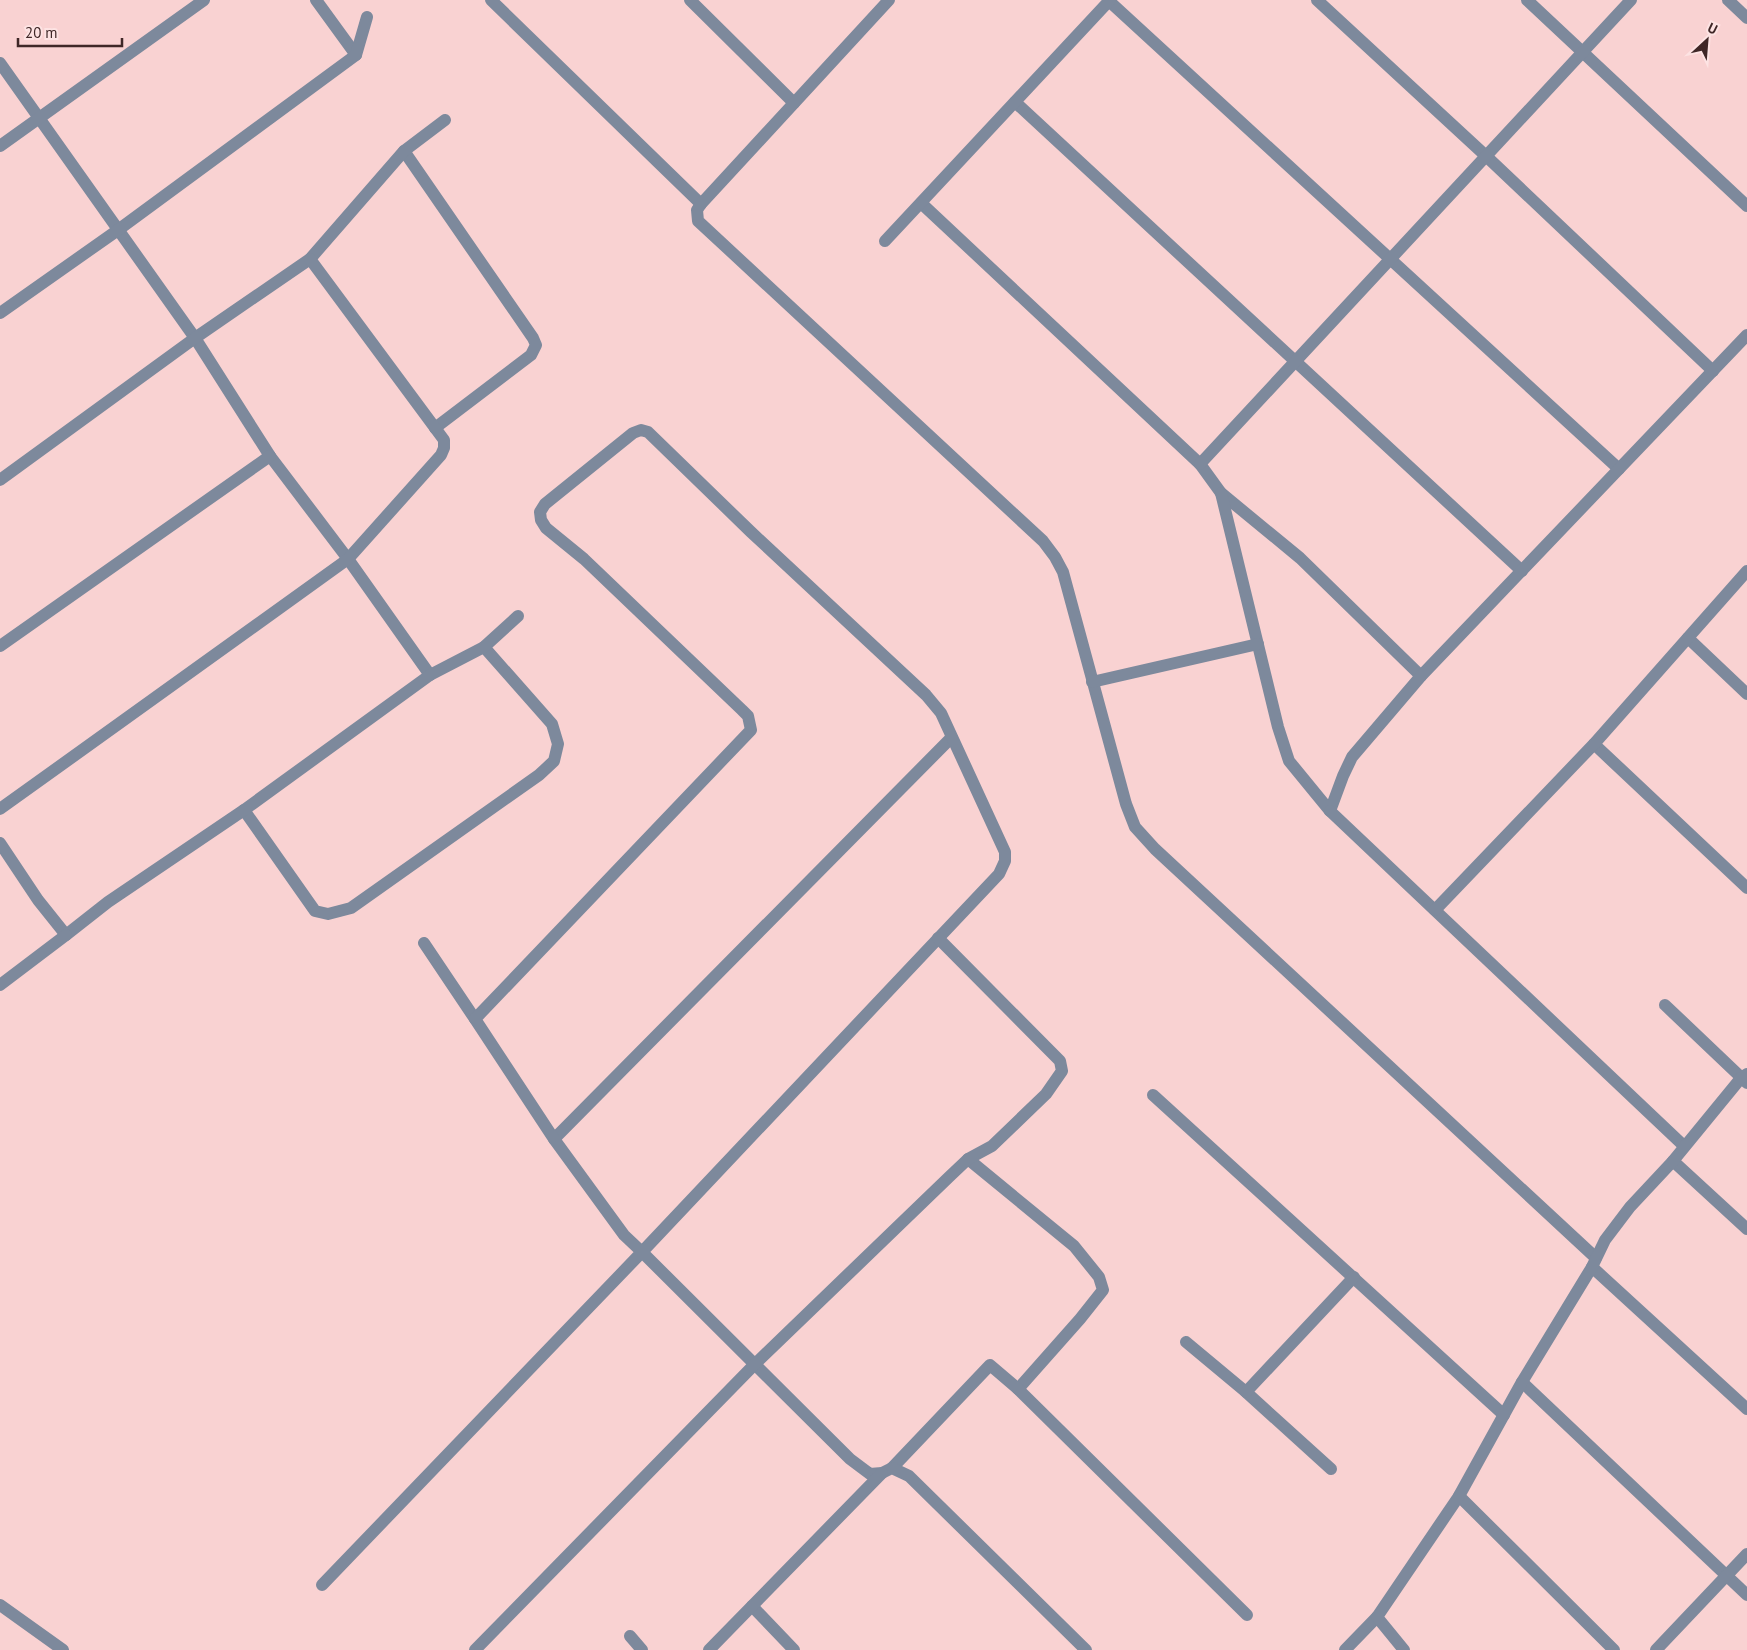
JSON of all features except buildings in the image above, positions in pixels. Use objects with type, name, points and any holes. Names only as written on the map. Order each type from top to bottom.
[{"type":"street","points":[[0,146],[204,0]]},
{"type":"street","points":[[316,0],[356,55]]},
{"type":"street","points":[[490,0],[700,204]]},
{"type":"street","points":[[690,0],[794,102]]},
{"type":"street","points":[[889,0],[700,204],[696,216],[700,224],[1044,541],[1056,557],[1063,572],[1126,804],[1135,827],[1155,849],[1747,1409]]},
{"type":"street","points":[[1318,0],[1713,371]]},
{"type":"street","points":[[1526,0],[1747,206]]},
{"type":"street","points":[[1200,464],[1631,0]]},
{"type":"street","points":[[1728,0],[1747,18]]},
{"type":"street","points":[[885,242],[1109,1],[1619,470]]},
{"type":"street","points":[[0,312],[118,230],[356,55],[367,17]]},
{"type":"street","points":[[0,63],[195,338],[270,456],[348,559],[430,675]]},
{"type":"street","points":[[1015,102],[1522,571]]},
{"type":"street","points":[[0,480],[195,338],[310,259],[404,151],[445,120]]},
{"type":"street","points":[[404,151],[536,345],[530,355],[435,428]]},
{"type":"street","points":[[920,203],[1200,464],[1221,493],[1300,558],[1421,676]]},
{"type":"street","points":[[0,809],[348,559],[441,455],[444,448],[444,440],[310,259]]},
{"type":"street","points":[[1330,812],[1352,757],[1421,676],[1747,336]]},
{"type":"street","points":[[322,1585],[642,1252],[999,874],[1006,861],[1005,852],[941,713],[926,695],[751,532],[648,432],[641,430],[633,433],[545,504],[540,512],[541,520],[546,528],[584,559],[748,716],[751,730],[475,1019]]},
{"type":"street","points":[[0,646],[270,456]]},
{"type":"street","points":[[1221,493],[1278,728],[1289,761],[1330,812],[1684,1146]]},
{"type":"street","points":[[1435,910],[1594,744],[1747,571]]},
{"type":"street","points":[[0,985],[108,902],[244,810],[430,675],[484,647],[518,616]]},
{"type":"street","points":[[1688,638],[1747,694]]},
{"type":"street","points":[[1092,682],[1258,644]]},
{"type":"street","points":[[244,810],[315,911],[328,914],[351,908],[539,775],[554,761],[558,744],[552,724],[484,647]]},
{"type":"street","points":[[554,1139],[951,738]]},
{"type":"street","points":[[1594,744],[1747,888]]},
{"type":"street","points":[[0,843],[38,900],[66,935]]},
{"type":"street","points":[[475,1650],[754,1365],[968,1159],[992,1146],[1046,1094],[1062,1071],[1060,1061],[938,938]]},
{"type":"street","points":[[424,942],[554,1139],[624,1235],[850,1459],[870,1474],[887,1471],[909,1476],[1086,1650]]},
{"type":"street","points":[[1345,1650],[1377,1617],[1459,1496],[1522,1382],[1594,1263],[1605,1240],[1625,1213],[1745,1078],[1665,1005]]},
{"type":"street","points":[[1153,1095],[1504,1415]]},
{"type":"street","points":[[968,1159],[1074,1246],[1099,1277],[1103,1290],[1018,1389]]},
{"type":"street","points":[[1672,1161],[1747,1229]]},
{"type":"street","points":[[1246,1392],[1354,1277]]},
{"type":"street","points":[[1186,1342],[1246,1392],[1331,1469]]},
{"type":"street","points":[[709,1650],[990,1365],[1018,1389],[1247,1616]]},
{"type":"street","points":[[1522,1382],[1747,1596]]},
{"type":"street","points":[[1459,1496],[1614,1650]]},
{"type":"street","points":[[1656,1650],[1747,1554]]},
{"type":"street","points":[[0,1605],[63,1650]]},
{"type":"street","points":[[752,1606],[794,1650]]},
{"type":"street","points":[[1377,1617],[1404,1650]]},
{"type":"street","points":[[630,1636],[642,1650]]}]
